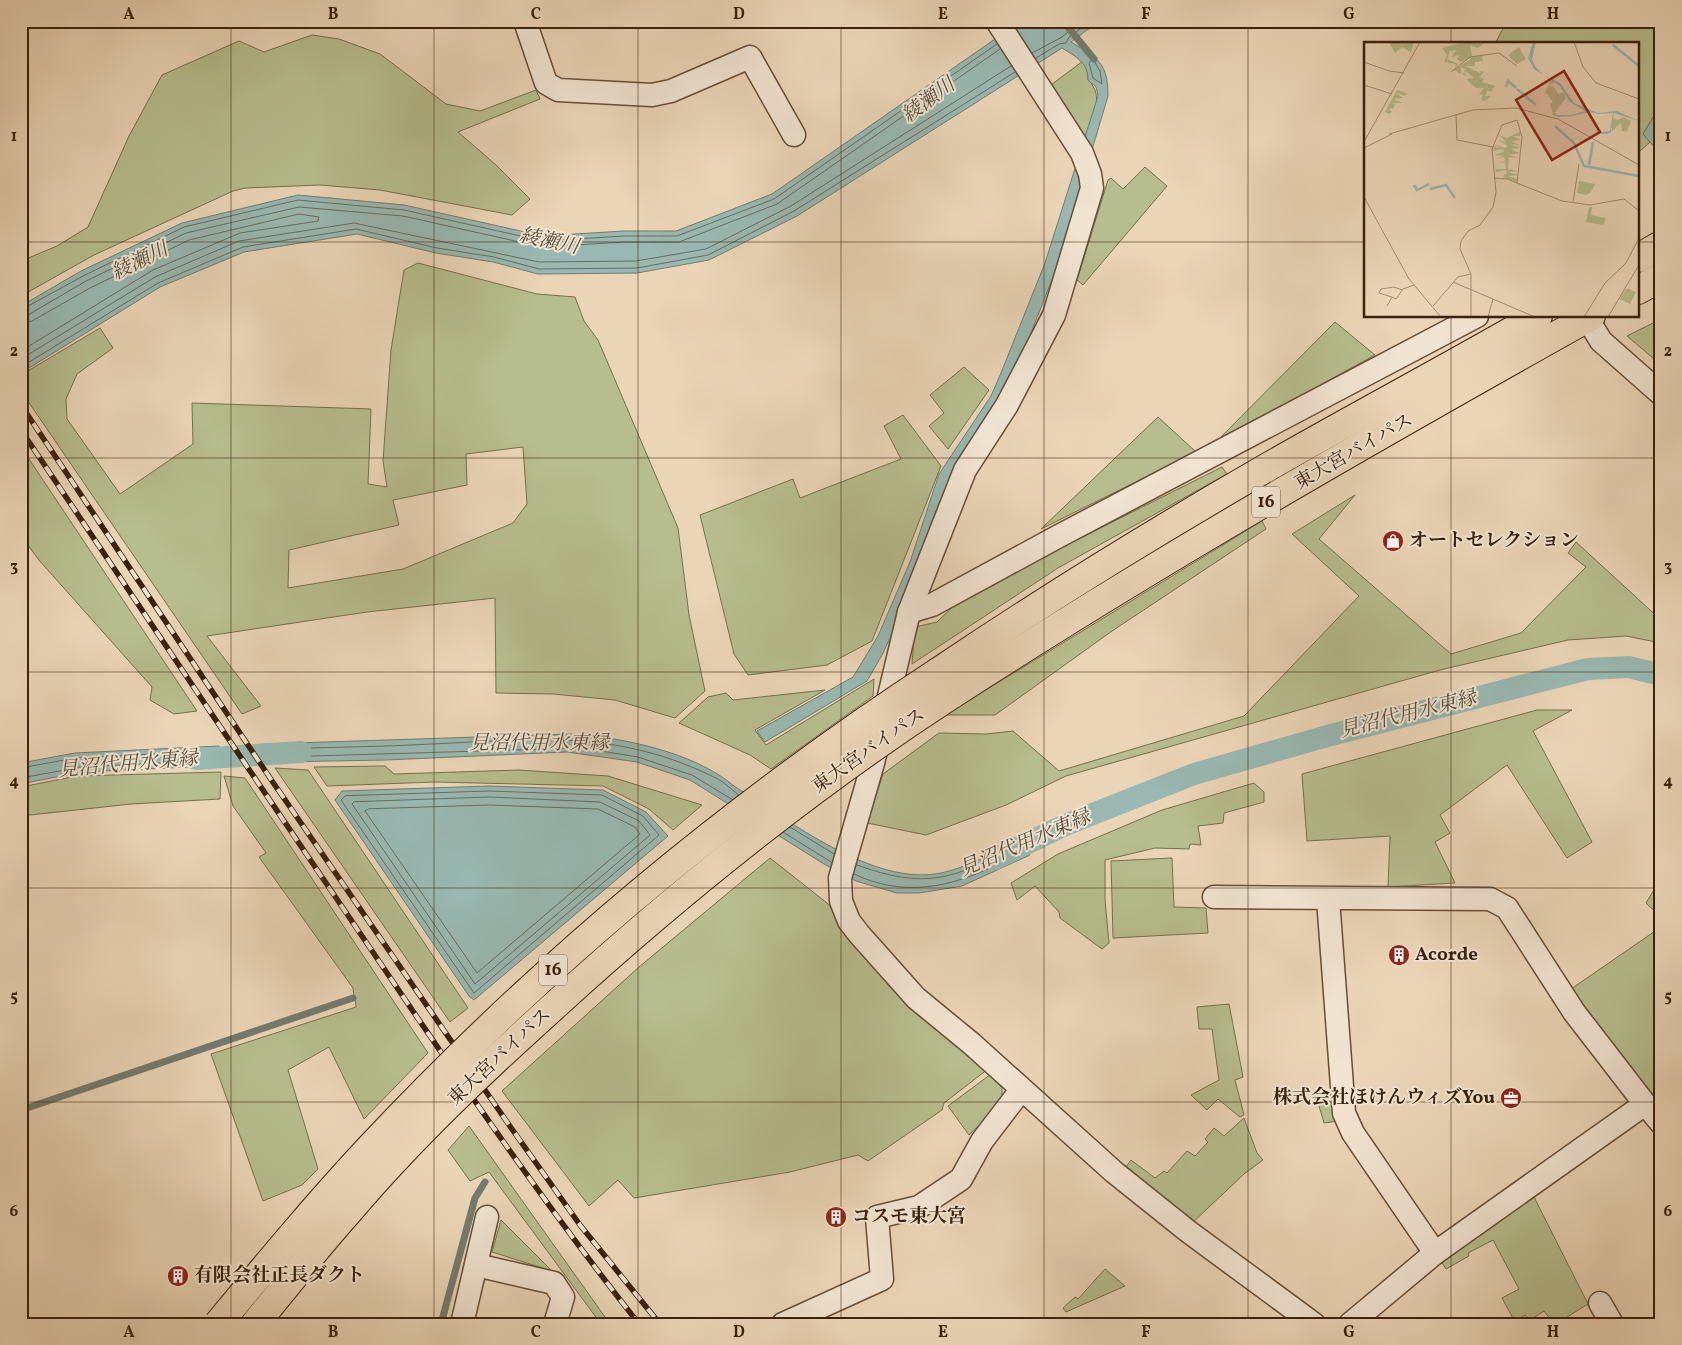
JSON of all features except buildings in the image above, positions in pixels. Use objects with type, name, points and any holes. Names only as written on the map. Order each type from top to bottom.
[{"type":"highway","points":[[1640,257],[1661,245]]},
{"type":"highway","points":[[1640,289],[1661,277]]},
{"type":"highway","name":"東大宮バイパス","points":[[255,1324],[349,1210],[437,1116],[588,974],[741,846],[863,754],[944,683],[1041,604],[1144,540],[1268,467],[1534,318]]},
{"type":"highway","name":"東大宮バイパス","points":[[218,1324],[367,1152],[501,1017],[573,951],[655,882],[783,780],[944,683],[1063,623],[1250,511],[1587,318]]},
{"type":"street","points":[[525,21],[546,83],[558,90],[652,95],[671,91],[750,57],[794,135]]},
{"type":"street","points":[[997,21],[1077,145],[1090,174],[1092,188],[1054,315],[1007,405],[966,470],[909,612],[851,846],[840,878],[841,900],[844,910],[858,934],[916,998],[972,1044],[1121,1178],[1189,1232],[1314,1324]]},
{"type":"street","points":[[909,612],[932,606],[1059,536],[1473,318]]},
{"type":"street","points":[[1589,318],[1600,341],[1661,394]]},
{"type":"street","points":[[1214,897],[1328,899],[1490,898],[1507,908],[1574,1012],[1654,1117],[1661,1123]]},
{"type":"street","points":[[1328,899],[1344,1113],[1353,1133],[1435,1253]]},
{"type":"street","points":[[783,1324],[882,1279],[877,1217],[919,1207],[961,1179],[982,1141],[1021,1090]]},
{"type":"street","points":[[1350,1324],[1435,1253],[1645,1104]]},
{"type":"street","points":[[462,1324],[487,1216]]},
{"type":"street","points":[[476,1265],[554,1283],[562,1296],[556,1324]]},
{"type":"street","points":[[1600,1303],[1612,1324]]},
{"type":"green space","points":[[1511,21],[1661,21],[1661,104],[1643,134],[1650,142],[1640,151],[1640,42],[1496,42],[1502,30]]},
{"type":"green space","points":[[312,35],[339,39],[380,54],[446,104],[480,111],[536,90],[540,99],[458,132],[496,165],[530,199],[512,215],[380,190],[320,185],[245,188],[233,191],[94,255],[21,296],[21,261],[57,246],[88,227],[129,136],[162,75],[239,41],[264,52]]},
{"type":"green space","points":[[1083,61],[1088,72],[1088,80],[1096,93],[1093,116],[1084,139],[1051,85]]},
{"type":"green space","points":[[1145,167],[1167,186],[1083,285],[1077,280],[1108,180],[1111,178],[1123,189]]},
{"type":"green space","points":[[418,263],[537,294],[575,297],[584,321],[598,340],[678,528],[689,615],[705,691],[675,718],[615,700],[553,694],[496,693],[495,598],[367,612],[207,636],[261,706],[242,714],[21,391],[21,375],[100,328],[113,348],[77,374],[66,399],[67,419],[120,494],[193,444],[192,403],[371,409],[368,484],[387,487],[383,461],[391,350],[404,270]],"holes":[[[523,447],[527,504],[513,523],[403,569],[288,588],[289,550],[399,525],[393,500],[467,485],[466,454]]]},
{"type":"green space","points":[[1661,319],[1661,363],[1660,364],[1627,336]]},
{"type":"green space","points":[[1335,322],[1375,355],[1215,443]]},
{"type":"green space","points":[[964,367],[989,390],[948,449],[929,426],[944,413],[930,395]]},
{"type":"green space","points":[[903,415],[941,466],[872,641],[827,665],[748,675],[734,654],[700,515],[793,479],[800,498],[901,459],[884,426]]},
{"type":"green space","points":[[1158,417],[1196,452],[1041,529]]},
{"type":"green space","points":[[21,447],[197,711],[174,714],[150,700],[152,687],[38,559],[21,535]]},
{"type":"green space","points":[[1222,467],[1227,474],[1058,568],[912,664],[915,627],[937,622],[963,597]]},
{"type":"green space","points":[[1355,495],[1319,539],[1451,654],[1521,633],[1586,567],[1568,553],[1576,542],[1661,620],[1661,643],[1626,636],[1568,640],[1440,670],[1066,776],[1006,805],[926,835],[867,823],[883,774],[939,733],[986,734],[1013,731],[1059,771],[1244,716],[1359,596],[1292,534]]},
{"type":"green space","points":[[1262,521],[1266,529],[1112,631],[995,715],[945,715]]},
{"type":"green space","points":[[874,679],[873,696],[771,769],[750,755],[679,723],[708,697],[726,693],[733,700],[825,690],[755,730],[766,745]]},
{"type":"green space","points":[[1537,710],[1572,710],[1533,731],[1592,842],[1567,858],[1507,765],[1440,815],[1450,833],[1435,842],[1455,883],[1388,887],[1390,836],[1307,841],[1302,774]]},
{"type":"green space","points":[[385,766],[394,774],[519,770],[608,776],[702,805],[673,830],[649,809],[603,786],[435,782],[327,786],[314,767]]},
{"type":"green space","points":[[275,768],[308,770],[468,1008],[450,1022]]},
{"type":"green space","points":[[221,772],[220,799],[131,804],[21,816],[21,787],[77,776]]},
{"type":"green space","points":[[224,776],[245,778],[428,1053],[364,1119],[329,1047],[288,1070],[318,1169],[302,1185],[263,1201],[211,1054],[356,1007],[356,1004],[353,988],[259,857],[266,853],[233,806]]},
{"type":"green space","points":[[1254,783],[1264,792],[1264,802],[1224,813],[1223,823],[1198,826],[1201,845],[1190,844],[1189,849],[1155,848],[1105,860],[1105,900],[1109,943],[1102,949],[1060,918],[1059,912],[1035,886],[1017,900],[1011,883],[1058,854],[1162,810]]},
{"type":"green space","points":[[770,858],[827,903],[906,1002],[988,1069],[944,1103],[942,1110],[868,1161],[858,1155],[790,1172],[634,1198],[618,1180],[589,1206],[502,1091],[639,967]]},
{"type":"green space","points":[[1172,858],[1174,907],[1206,908],[1208,933],[1113,938],[1111,861]]},
{"type":"green space","points":[[1661,878],[1661,917],[1646,903]]},
{"type":"green space","points":[[1661,927],[1661,1106],[1571,989]]},
{"type":"green space","points":[[1229,1004],[1243,1077],[1235,1080],[1244,1115],[1240,1117],[1218,1099],[1207,1110],[1191,1095],[1219,1080],[1212,1029],[1199,1029],[1197,1007]]},
{"type":"green space","points":[[991,1074],[1002,1088],[1002,1103],[969,1135],[948,1106]]},
{"type":"green space","points":[[1336,1094],[1339,1121],[1324,1123],[1317,1099]]},
{"type":"green space","points":[[1244,1118],[1257,1153],[1263,1160],[1244,1174],[1189,1226],[1123,1171],[1131,1160],[1155,1178],[1164,1171],[1167,1173],[1187,1151],[1195,1156],[1208,1142],[1205,1139],[1214,1128],[1224,1136]]},
{"type":"green space","points":[[469,1126],[610,1324],[601,1324],[489,1172],[470,1181],[448,1150]]},
{"type":"green space","points":[[1532,1193],[1588,1304],[1556,1324],[1544,1311],[1529,1321],[1525,1315],[1515,1322],[1502,1298],[1519,1289],[1493,1240],[1468,1253],[1469,1256],[1446,1269],[1439,1258]]},
{"type":"green space","points":[[501,1220],[552,1271],[492,1252]]},
{"type":"green space","points":[[1105,1269],[1125,1286],[1066,1312],[1063,1308],[1075,1297],[1078,1299]]},
{"type":"water","name":"綾瀬川","points":[[1021,21],[1099,21],[1071,42],[1095,57],[1100,63],[1106,76],[1108,96],[1057,267],[1010,386],[882,655],[867,681],[765,742],[757,731],[853,677],[878,636],[910,562],[939,474],[991,396],[1001,373],[1045,263],[1098,96],[1096,87],[1088,80],[1083,64],[1062,48],[797,216],[709,260],[637,273],[538,274],[493,262],[436,253],[357,234],[244,252],[160,287],[21,373],[21,306],[81,271],[182,223],[298,195],[404,205],[543,236],[624,231],[676,231],[772,194]]},
{"type":"water","points":[[1661,104],[1661,125],[1655,133],[1661,138],[1661,155],[1643,134]]},
{"type":"water","points":[[570,734],[634,743],[678,755],[718,774],[780,816],[833,848],[860,861],[888,870],[915,875],[941,873],[971,863],[1018,839],[1030,855],[962,886],[919,893],[897,893],[856,881],[824,864],[690,780],[637,762],[567,752],[386,760],[275,762],[264,744]]},
{"type":"water","points":[[219,746],[232,765],[81,772],[21,784],[21,763],[75,753]]},
{"type":"water","points":[[489,786],[603,790],[646,812],[668,836],[474,1000],[469,996],[335,800],[342,791]]},
{"type":"waterway","points":[[1063,21],[1094,59]]},
{"type":"waterway","name":"見沼代用水東縁","points":[[995,859],[1065,825],[1194,774],[1331,735],[1588,669],[1629,667],[1661,675]]},
{"type":"waterway","name":"見沼代用水東縁","points":[[196,759],[301,752]]},
{"type":"waterway","points":[[21,1110],[353,998]]},
{"type":"waterway","points":[[441,1324],[475,1198],[485,1182]]},
{"type":"railway","points":[[21,405],[270,778],[507,1122],[580,1225],[660,1324]]},
{"type":"railway","points":[[21,430],[465,1088],[568,1231],[639,1324]]},
{"type":"place","name":"オートセレクション","points":[[1393,541]]},
{"type":"place","name":"Acorde","points":[[1399,955]]},
{"type":"place","name":"株式会社ほけんウィズYou","points":[[1511,1098]]},
{"type":"place","name":"コスモ東大宮","points":[[836,1217]]},
{"type":"place","name":"有限会社正長ダクト","points":[[178,1276]]}]
